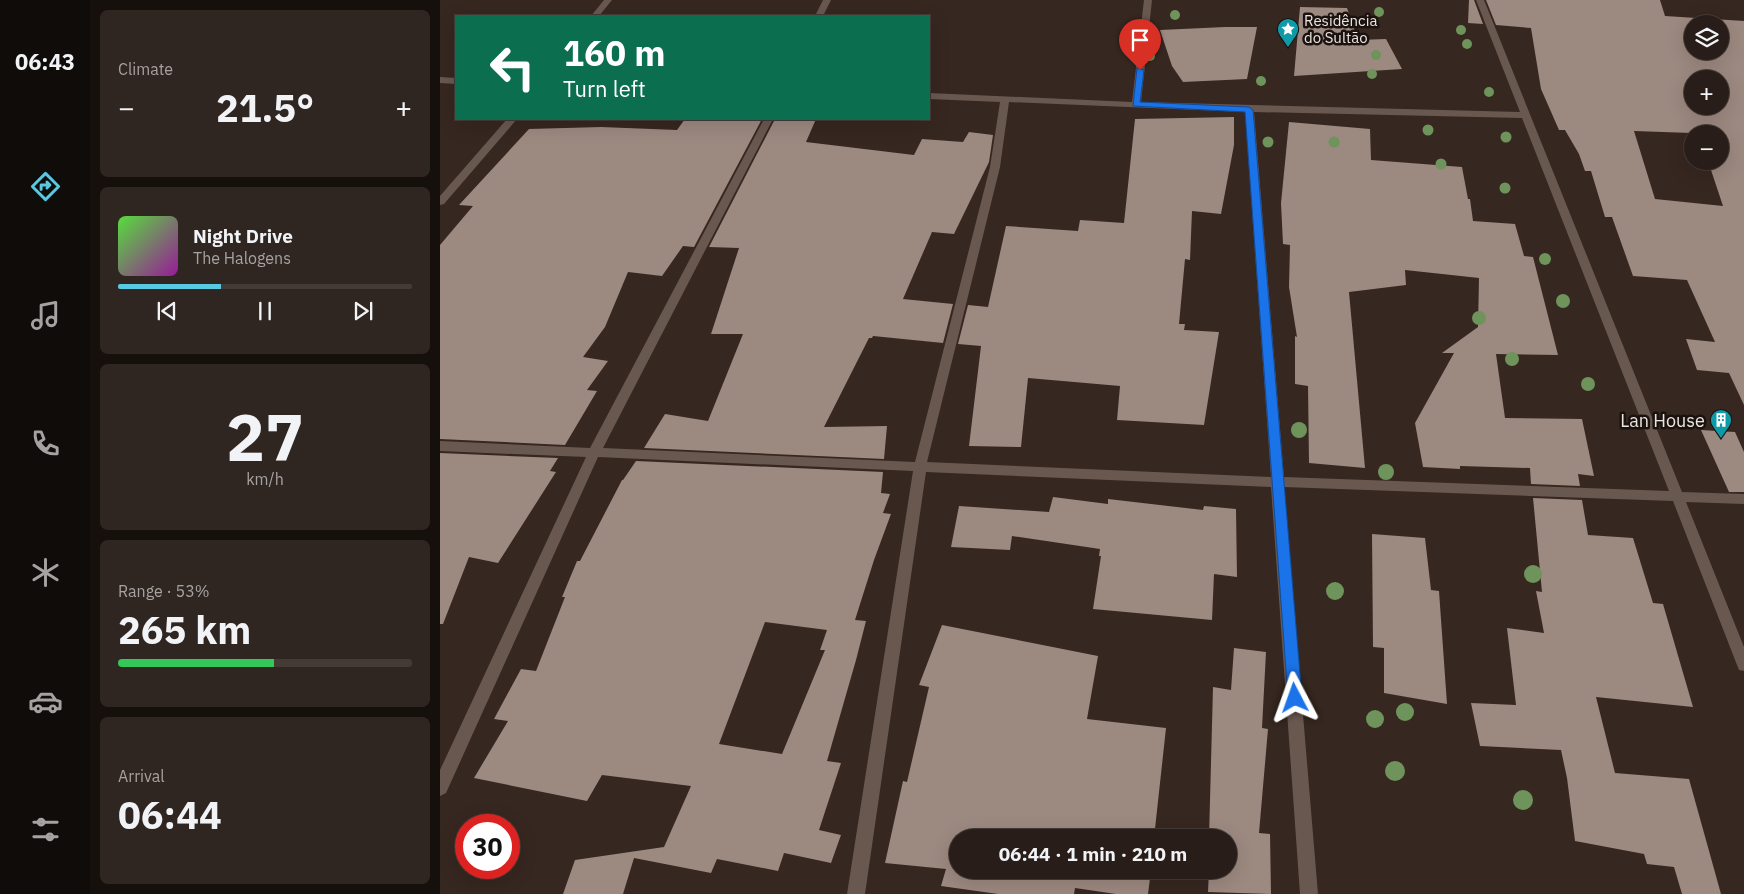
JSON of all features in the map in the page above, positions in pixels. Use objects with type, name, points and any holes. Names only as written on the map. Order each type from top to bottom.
[{"type":"street","points":[[596,15],[608,0]]},
{"type":"street","points":[[820,15],[827,0]]},
{"type":"street","points":[[1136,104],[1148,0]]},
{"type":"street","points":[[1480,0],[1744,664]]},
{"type":"street","points":[[440,80],[455,81]]},
{"type":"street","points":[[930,96],[1249,110],[1527,115]]},
{"type":"street","points":[[856,894],[920,466],[995,167],[1005,98]]},
{"type":"street","points":[[1249,110],[1279,482],[1309,894]]},
{"type":"street","points":[[440,202],[511,120]]},
{"type":"street","points":[[440,788],[594,453],[768,120]]},
{"type":"street","points":[[440,446],[1279,482],[1744,499]]},
{"type":"building","points":[[1469,0],[1474,0],[1483,24],[1468,23]]},
{"type":"building","points":[[1486,0],[1660,0],[1665,16],[1684,17],[1684,60],[1729,60],[1729,20],[1744,21],[1744,405],[1729,373],[1697,370],[1686,339],[1715,342],[1687,280],[1633,276],[1612,217],[1605,217],[1591,171],[1585,171],[1579,154],[1565,130],[1559,130],[1541,89],[1531,28],[1496,25]]},
{"type":"building","points":[[1300,7],[1347,8],[1358,40],[1386,39],[1402,69],[1294,76]]},
{"type":"building","points":[[1257,27],[1247,79],[1183,82],[1172,66],[1160,30]]},
{"type":"building","points":[[1234,117],[1234,145],[1221,214],[1192,211],[1190,260],[1185,259],[1179,324],[1185,324],[1184,330],[1219,332],[1204,425],[1117,420],[1120,386],[1028,378],[1021,447],[969,446],[981,346],[958,344],[968,305],[988,307],[1006,226],[1078,231],[1080,220],[1124,223],[1135,119]]},
{"type":"building","points":[[684,120],[761,120],[694,247],[683,246],[662,276],[628,272],[605,327],[583,357],[608,361],[587,390],[597,391],[565,445],[440,439],[440,245],[473,206],[459,205],[529,129],[601,127],[677,130]]},
{"type":"building","points":[[774,120],[816,120],[806,142],[914,155],[922,139],[963,142],[969,132],[993,135],[989,162],[954,234],[932,232],[903,299],[953,304],[943,343],[873,336],[869,338],[824,427],[887,426],[884,459],[644,448],[665,414],[708,421],[743,334],[711,334],[739,248],[709,247]]},
{"type":"building","points":[[1289,122],[1370,129],[1371,160],[1462,167],[1473,221],[1515,224],[1524,256],[1533,257],[1558,355],[1496,354],[1505,418],[1582,419],[1594,476],[1578,474],[1580,486],[1531,484],[1530,468],[1460,466],[1460,469],[1423,467],[1415,423],[1454,353],[1442,353],[1478,327],[1479,278],[1405,270],[1406,285],[1349,292],[1365,468],[1309,463],[1308,386],[1295,384],[1295,336],[1297,337],[1289,287],[1290,245],[1283,244],[1281,203]]},
{"type":"building","points":[[1701,430],[1735,432],[1744,452],[1744,492],[1729,492]]},
{"type":"building","points":[[440,453],[558,458],[550,471],[556,472],[498,563],[469,557],[443,624],[440,624]]},
{"type":"building","points":[[636,461],[883,472],[881,493],[890,494],[883,513],[891,514],[855,620],[866,621],[827,761],[841,763],[819,830],[841,835],[831,863],[784,853],[778,871],[717,859],[711,873],[634,858],[623,894],[563,894],[575,860],[664,847],[691,786],[602,775],[587,801],[474,778],[508,721],[494,719],[521,669],[536,671],[577,561],[580,561],[623,480]],"holes":[[[765,622],[827,630],[820,650],[825,650],[782,754],[719,744]]]},
{"type":"building","points":[[1053,497],[1108,504],[1108,499],[1203,510],[1204,506],[1236,509],[1237,577],[1214,574],[1212,620],[1093,609],[1101,556],[1099,556],[1100,549],[1012,536],[1010,550],[951,547],[959,506],[1049,512]]},
{"type":"building","points":[[1533,498],[1582,500],[1588,535],[1633,538],[1653,603],[1663,604],[1693,707],[1596,697],[1615,773],[1689,779],[1721,894],[1682,894],[1674,867],[1647,864],[1644,854],[1575,841],[1567,778],[1561,750],[1480,746],[1471,703],[1516,705],[1507,628],[1544,633],[1536,591],[1542,592]]},
{"type":"building","points":[[1372,534],[1425,538],[1431,590],[1439,591],[1447,704],[1384,693],[1384,648],[1373,647]]},
{"type":"building","points":[[942,625],[1098,656],[1087,719],[1166,728],[1155,829],[949,829],[949,879],[1150,879],[1148,894],[1116,894],[1075,888],[1074,894],[998,894],[941,886],[946,869],[885,863],[903,781],[907,782],[929,687],[919,685]]},
{"type":"building","points":[[1234,648],[1266,652],[1262,728],[1268,729],[1259,833],[1270,834],[1271,894],[1208,892],[1209,879],[1237,879],[1237,829],[1209,829],[1213,687],[1231,690]]},
{"type":"place","name":"Residência do Sultão","points":[[1288,48]]},
{"type":"place","name":"Lan House","points":[[1721,439]]},
{"type":"route","points":[[1140,70],[1136,104],[1249,110],[1295,698]]}]
